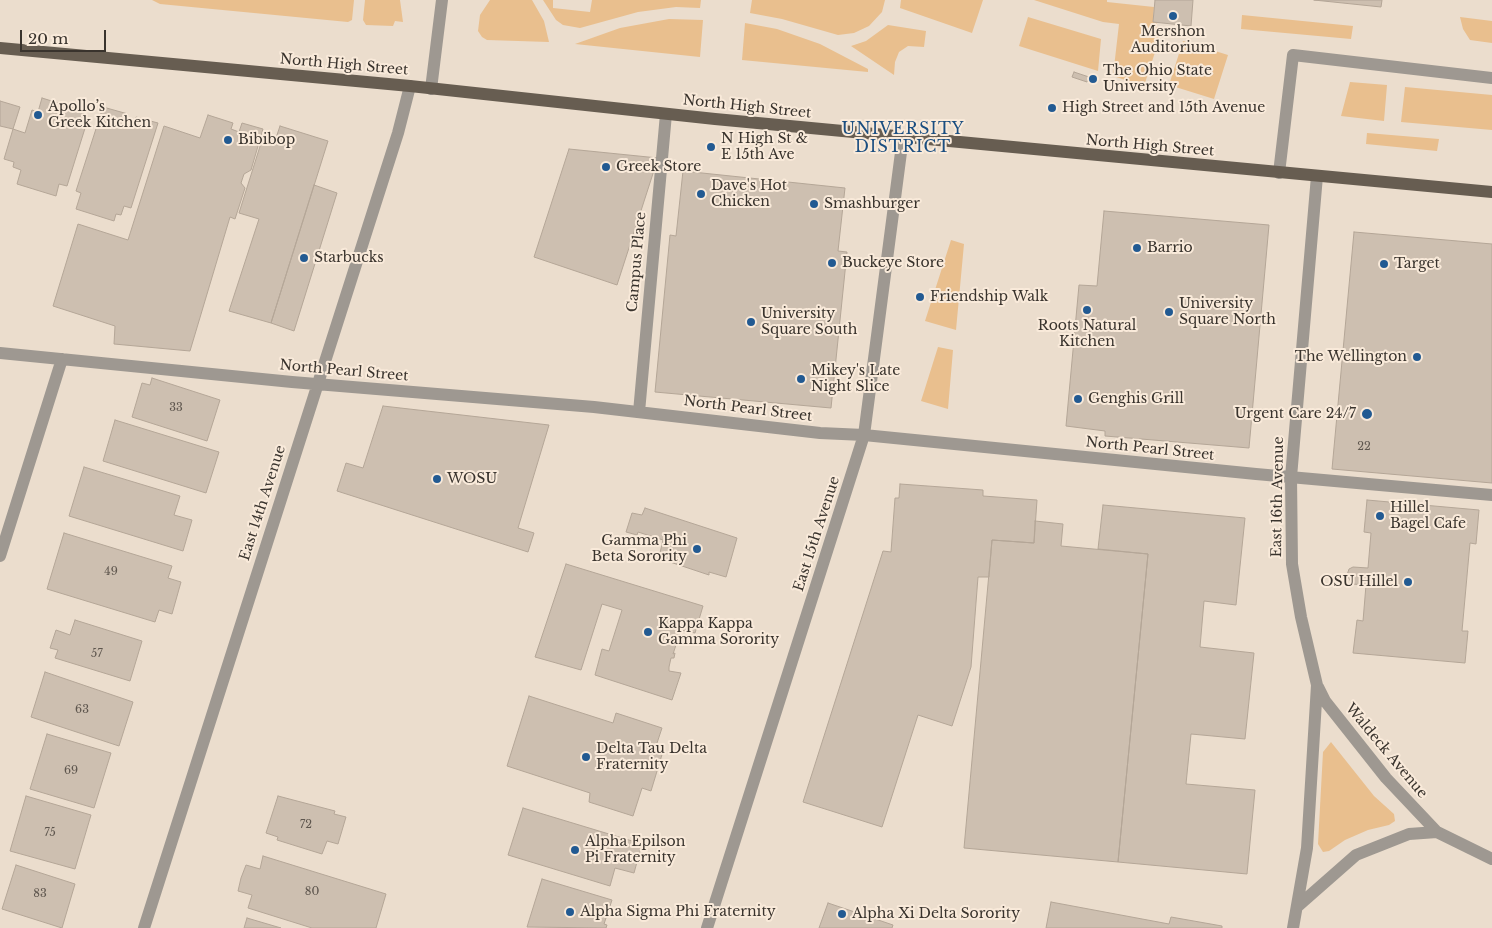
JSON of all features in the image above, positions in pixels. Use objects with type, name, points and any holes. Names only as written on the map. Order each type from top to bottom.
[{"type":"main road","name":"North High Street","points":[[0,48],[410,86],[666,114],[903,137],[1492,192]]},
{"type":"street","points":[[431,89],[442,0]]},
{"type":"street","points":[[1279,173],[1293,56],[1492,78]]},
{"type":"street","name":"East 14th Avenue","points":[[144,928],[398,133],[410,86]]},
{"type":"street","name":"Campus Place","points":[[639,412],[666,114]]},
{"type":"street","name":"East 15th Avenue","points":[[707,928],[864,435],[903,137]]},
{"type":"street","name":"East 16th Avenue","points":[[1293,928],[1307,848],[1312,798],[1317,685],[1300,617],[1292,564],[1291,477],[1317,176]]},
{"type":"street","name":"North Pearl Street","points":[[0,353],[317,384],[639,412],[820,433],[864,435],[1492,495]]},
{"type":"street","points":[[0,556],[62,359]]},
{"type":"street","name":"Waldeck Avenue","points":[[1317,685],[1325,701],[1386,778],[1437,832],[1492,860]]},
{"type":"street","points":[[1298,906],[1356,855],[1409,834],[1437,832]]},
{"type":"shaded area","points":[[152,0],[354,0],[352,20],[348,22],[160,4]]},
{"type":"shaded area","points":[[365,0],[400,0],[403,22],[395,21],[393,26],[366,25],[363,20]]},
{"type":"shaded area","points":[[490,0],[532,0],[544,21],[549,42],[487,40],[482,37],[478,31],[480,15]]},
{"type":"shaded area","points":[[543,0],[553,0],[553,8],[590,12],[592,0],[701,0],[700,8],[676,7],[638,12],[580,28],[563,25],[556,20]]},
{"type":"shaded area","points":[[752,0],[885,0],[882,12],[869,26],[854,33],[838,35],[782,19],[750,13]]},
{"type":"shaded area","points":[[901,0],[983,0],[972,33],[900,8]]},
{"type":"shaded area","points":[[1034,0],[1107,0],[1107,2],[1154,7],[1153,22],[1157,22],[1157,32],[1161,34],[1144,86],[1113,76],[1119,24],[1103,22]]},
{"type":"shaded area","points":[[1242,15],[1353,26],[1351,39],[1241,29]]},
{"type":"shaded area","points":[[1028,17],[1101,39],[1098,71],[1019,46]]},
{"type":"shaded area","points":[[1460,17],[1492,21],[1492,43],[1470,40],[1463,29]]},
{"type":"shaded area","points":[[669,19],[703,20],[700,57],[575,44],[620,28]]},
{"type":"shaded area","points":[[745,23],[777,29],[820,44],[868,69],[868,72],[742,60]]},
{"type":"shaded area","points":[[888,25],[926,31],[924,47],[908,46],[899,52],[895,62],[894,75],[851,46],[866,41]]},
{"type":"shaded area","points":[[1183,41],[1228,55],[1214,99],[1169,85]]},
{"type":"shaded area","points":[[1350,82],[1387,85],[1384,121],[1341,116]]},
{"type":"shaded area","points":[[1405,87],[1492,95],[1492,130],[1401,122]]},
{"type":"shaded area","points":[[1367,133],[1439,139],[1437,151],[1366,144]]},
{"type":"shaded area","points":[[951,240],[964,244],[956,330],[925,321]]},
{"type":"shaded area","points":[[938,347],[953,350],[948,409],[921,401]]},
{"type":"shaded area","points":[[1331,742],[1374,796],[1394,814],[1395,821],[1389,825],[1368,830],[1345,840],[1329,851],[1323,852],[1318,844],[1323,752]]},
{"type":"building","name":"Mershon Auditorium","points":[[1155,0],[1193,0],[1191,26],[1153,22]]},
{"type":"building","points":[[1314,0],[1382,0],[1381,7]]},
{"type":"building","points":[[1074,72],[1089,77],[1087,82],[1072,77]]},
{"type":"building","points":[[42,98],[84,111],[80,123],[86,125],[67,186],[59,184],[56,196],[17,184],[21,170],[13,167],[14,162],[4,159],[13,129],[25,133],[32,110],[38,112]]},
{"type":"building","points":[[0,101],[20,107],[13,129],[0,126]]},
{"type":"building","points":[[103,107],[128,114],[127,120],[134,122],[136,117],[158,123],[131,208],[124,206],[121,215],[116,214],[114,221],[76,209],[81,193],[76,191]]},
{"type":"building","points":[[208,115],[233,123],[231,129],[239,132],[242,123],[263,129],[251,170],[244,174],[241,183],[245,188],[235,219],[230,217],[190,351],[114,344],[115,326],[53,306],[78,224],[128,240],[164,126],[200,138]]},
{"type":"building","points":[[280,126],[328,141],[271,323],[229,311],[259,219],[239,213],[262,140],[274,144]]},
{"type":"building","points":[[569,149],[658,158],[617,285],[534,257]]},
{"type":"building","name":"University Square South","points":[[683,171],[845,188],[838,251],[847,252],[831,408],[655,392],[670,235],[676,236]]},
{"type":"building","name":"Starbucks","points":[[314,185],[337,193],[294,331],[271,323]]},
{"type":"building","name":"University Square North","points":[[1104,211],[1269,225],[1249,448],[1105,436],[1105,431],[1066,426],[1079,285],[1097,286]]},
{"type":"building","name":"The Wellington","points":[[1354,232],[1492,244],[1492,483],[1332,469]]},
{"type":"building","points":[[152,378],[220,400],[207,441],[132,417],[142,383],[150,385]]},
{"type":"building","name":"WOSU","points":[[383,406],[549,425],[518,528],[534,533],[528,552],[337,491],[346,463],[363,468]]},
{"type":"building","points":[[115,420],[219,452],[206,493],[103,461]]},
{"type":"building","points":[[84,467],[180,496],[174,515],[192,520],[183,551],[69,516]]},
{"type":"building","points":[[900,484],[983,490],[983,496],[1037,500],[1034,543],[992,540],[989,577],[978,577],[971,667],[952,726],[918,715],[882,827],[803,802],[883,551],[891,552],[895,498],[899,498]]},
{"type":"building","name":"OSU Hillel","points":[[1367,500],[1479,510],[1476,544],[1470,543],[1462,631],[1468,631],[1465,663],[1353,653],[1357,620],[1363,621],[1366,585],[1352,584],[1347,575],[1349,569],[1353,567],[1368,568],[1371,533],[1364,532]]},
{"type":"building","points":[[1103,505],[1245,518],[1236,605],[1204,601],[1200,647],[1254,653],[1245,739],[1191,734],[1186,784],[1255,790],[1247,874],[1118,862],[1148,554],[1098,549]]},
{"type":"building","name":"Gamma Phi Beta Sorority","points":[[645,508],[737,538],[726,577],[709,572],[709,575],[661,559],[659,557],[663,540],[638,532],[637,535],[626,532],[632,513],[642,515]]},
{"type":"building","points":[[1035,521],[1063,524],[1061,546],[1148,554],[1118,862],[964,848],[992,540],[1034,543]]},
{"type":"building","points":[[64,533],[172,566],[168,578],[181,582],[172,614],[159,610],[155,622],[47,589]]},
{"type":"building","name":"Kappa Kappa Gamma Sorority","points":[[566,564],[703,606],[695,633],[680,630],[678,645],[676,645],[673,654],[675,653],[674,658],[671,658],[669,667],[669,671],[681,673],[672,700],[595,675],[602,649],[609,651],[622,610],[602,604],[581,670],[535,657]]},
{"type":"building","points":[[75,620],[142,641],[130,681],[55,658],[58,650],[50,648],[56,630],[70,635]]},
{"type":"building","points":[[45,672],[133,702],[119,746],[31,717]]},
{"type":"building","name":"Delta Tau Delta Fraternity","points":[[529,696],[613,723],[616,713],[662,728],[656,746],[664,748],[651,791],[642,788],[633,816],[589,802],[590,793],[507,766]]},
{"type":"building","points":[[47,734],[111,753],[94,808],[30,789]]},
{"type":"building","points":[[26,796],[91,815],[75,869],[10,851]]},
{"type":"building","points":[[278,796],[335,811],[334,814],[346,817],[338,844],[327,841],[322,854],[277,840],[278,837],[266,833]]},
{"type":"building","name":"Alpha Epilson Pi Fraternity","points":[[523,808],[642,844],[634,873],[615,868],[610,886],[508,855]]},
{"type":"building","points":[[263,856],[386,894],[376,928],[312,928],[248,908],[252,895],[238,891],[241,878],[246,865],[260,869]]},
{"type":"building","points":[[16,865],[75,884],[62,928],[2,909]]},
{"type":"building","name":"Alpha Sigma Phi Fraternity","points":[[542,879],[612,900],[604,924],[607,925],[606,928],[527,927]]},
{"type":"building","points":[[1051,902],[1169,924],[1171,917],[1222,926],[1222,928],[1046,928]]},
{"type":"building","name":"Alpha Xi Delta Sorority","points":[[828,903],[893,925],[892,928],[819,928]]},
{"type":"building","points":[[247,918],[281,928],[244,928]]},
{"type":"place","name":"Mershon Auditorium","points":[[1173,16]]},
{"type":"place","name":"The Ohio State University","points":[[1093,79]]},
{"type":"place","name":"High Street and 15th Avenue","points":[[1052,108]]},
{"type":"place","name":"Apollo’s Greek Kitchen","points":[[38,115]]},
{"type":"place","name":"Bibibop","points":[[228,140]]},
{"type":"place","name":"N High St & E 15th Ave","points":[[711,147]]},
{"type":"place","name":"Greek Store","points":[[606,167]]},
{"type":"place","name":"Dave's Hot Chicken","points":[[701,194]]},
{"type":"place","name":"Smashburger","points":[[814,204]]},
{"type":"place","name":"Barrio","points":[[1137,248]]},
{"type":"place","name":"Starbucks","points":[[304,258]]},
{"type":"place","name":"Buckeye Store","points":[[832,263]]},
{"type":"place","name":"Target","points":[[1384,264]]},
{"type":"place","name":"Friendship Walk","points":[[920,297]]},
{"type":"place","name":"Roots Natural Kitchen","points":[[1087,310]]},
{"type":"place","name":"University Square North","points":[[1169,312]]},
{"type":"place","name":"University Square South","points":[[751,322]]},
{"type":"place","name":"The Wellington","points":[[1417,357]]},
{"type":"place","name":"Mikey's Late Night Slice","points":[[801,379]]},
{"type":"place","name":"Genghis Grill","points":[[1078,399]]},
{"type":"place","name":"Urgent Care 24/7","points":[[1367,414]]},
{"type":"place","name":"WOSU","points":[[437,479]]},
{"type":"place","name":"Hillel Bagel Cafe","points":[[1380,516]]},
{"type":"place","name":"Gamma Phi Beta Sorority","points":[[697,549]]},
{"type":"place","name":"OSU Hillel","points":[[1408,582]]},
{"type":"place","name":"Kappa Kappa Gamma Sorority","points":[[648,632]]},
{"type":"place","name":"Delta Tau Delta Fraternity","points":[[586,757]]},
{"type":"place","name":"Alpha Epilson Pi Fraternity","points":[[575,850]]},
{"type":"place","name":"Alpha Sigma Phi Fraternity","points":[[570,912]]},
{"type":"place","name":"Alpha Xi Delta Sorority","points":[[842,914]]},
{"type":"district","name":"UNIVERSITY DISTRICT","points":[[903,138]]}]
